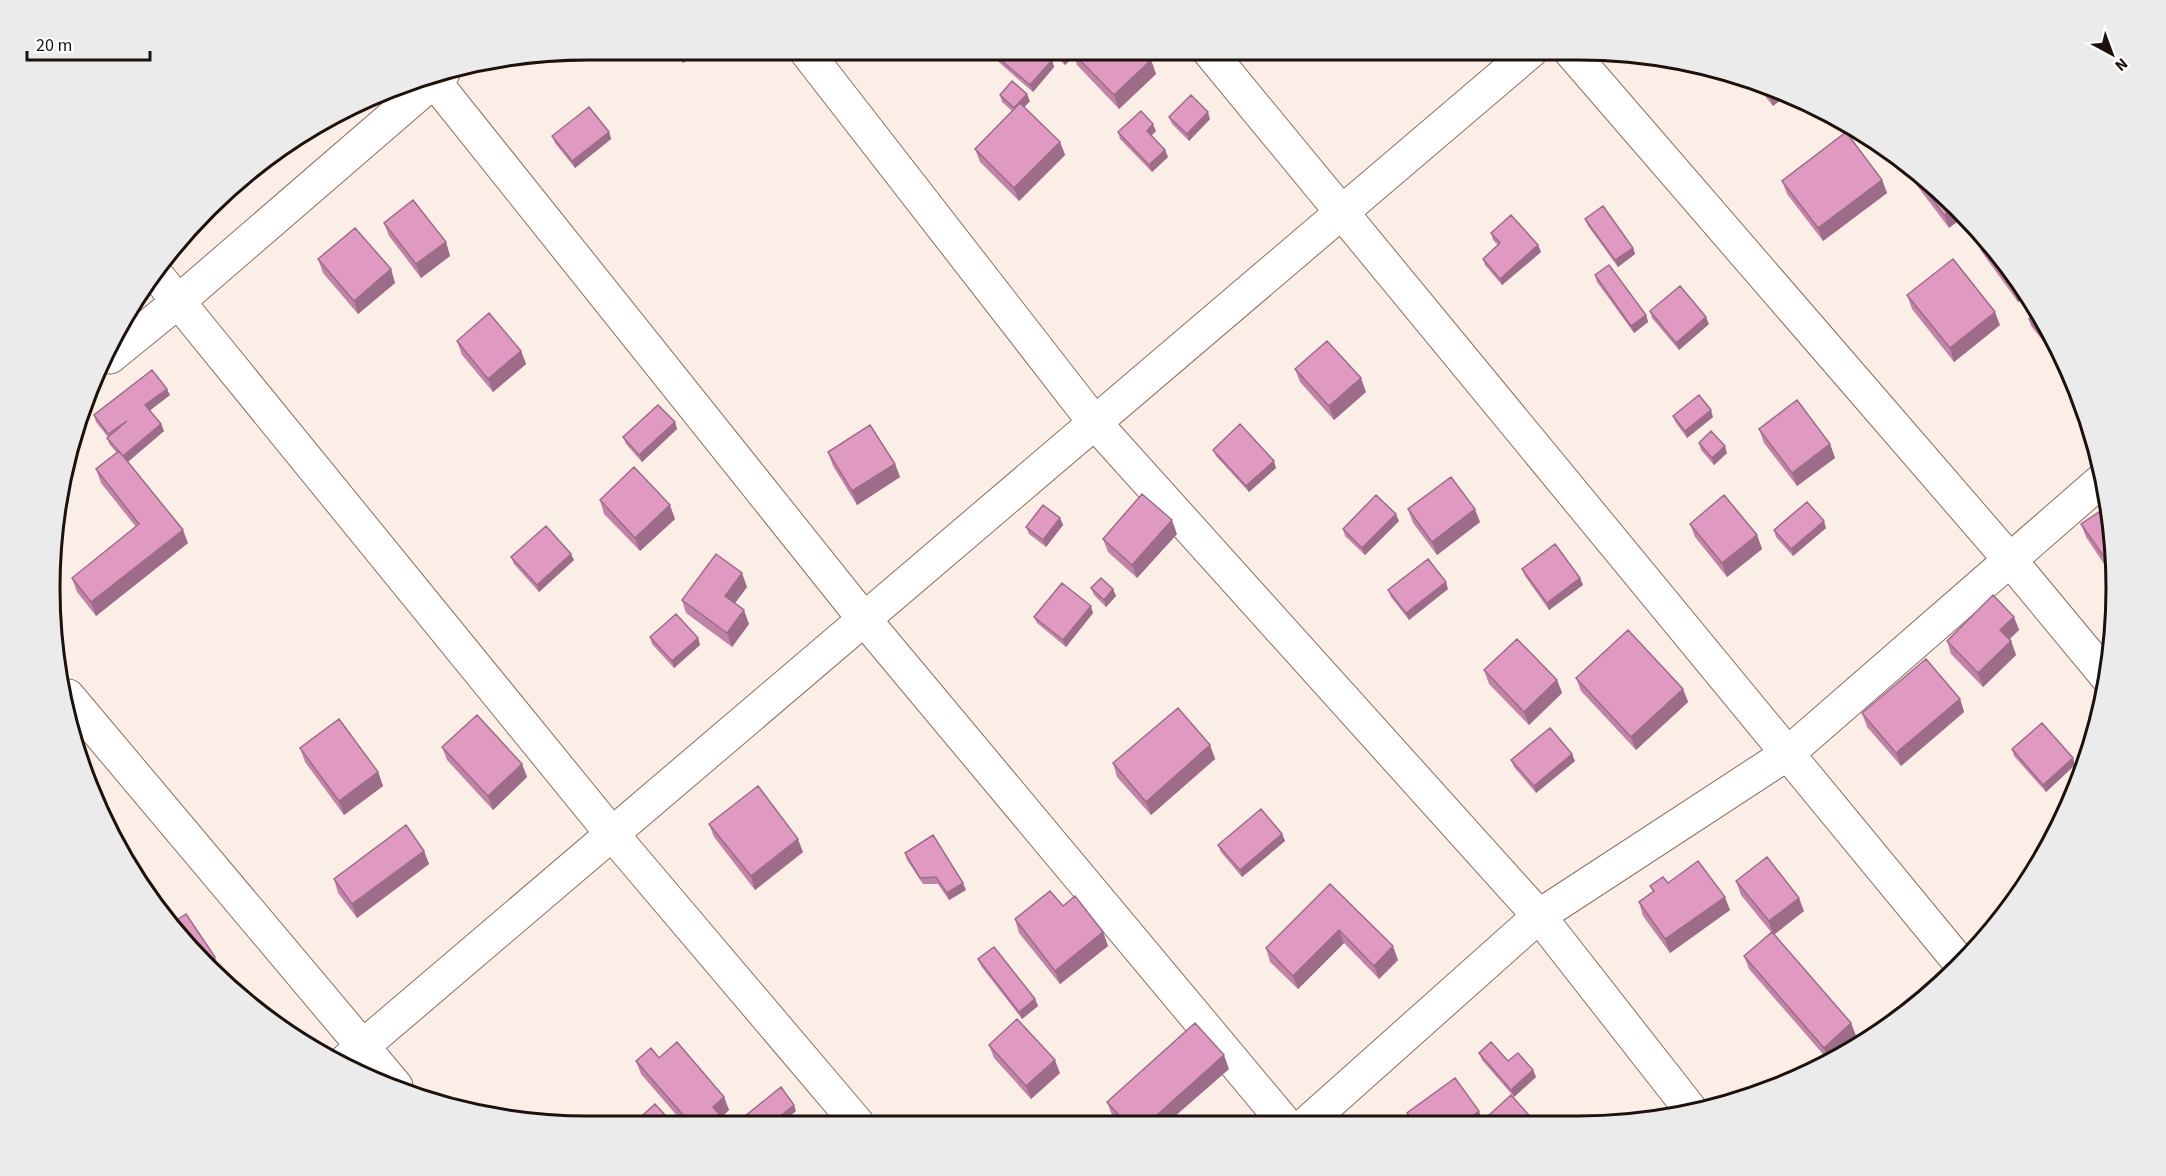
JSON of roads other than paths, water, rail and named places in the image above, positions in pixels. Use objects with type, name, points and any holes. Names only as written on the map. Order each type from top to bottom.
[{"type":"street","points":[[813,60],[1095,423],[1539,916],[1687,1105]]},
{"type":"street","points":[[1216,60],[1955,957]]},
{"type":"street","points":[[352,1056],[1520,60]]},
{"type":"street","points":[[1578,60],[2010,560],[2099,668]]},
{"type":"street","points":[[440,81],[864,619],[1280,1116]]},
{"type":"street","points":[[114,354],[179,301],[426,86]]},
{"type":"street","points":[[160,279],[612,834],[851,1116]]},
{"type":"street","points":[[1290,1116],[1539,916],[1787,754],[2096,485]]},
{"type":"street","points":[[73,702],[352,1056],[373,1070]]}]
